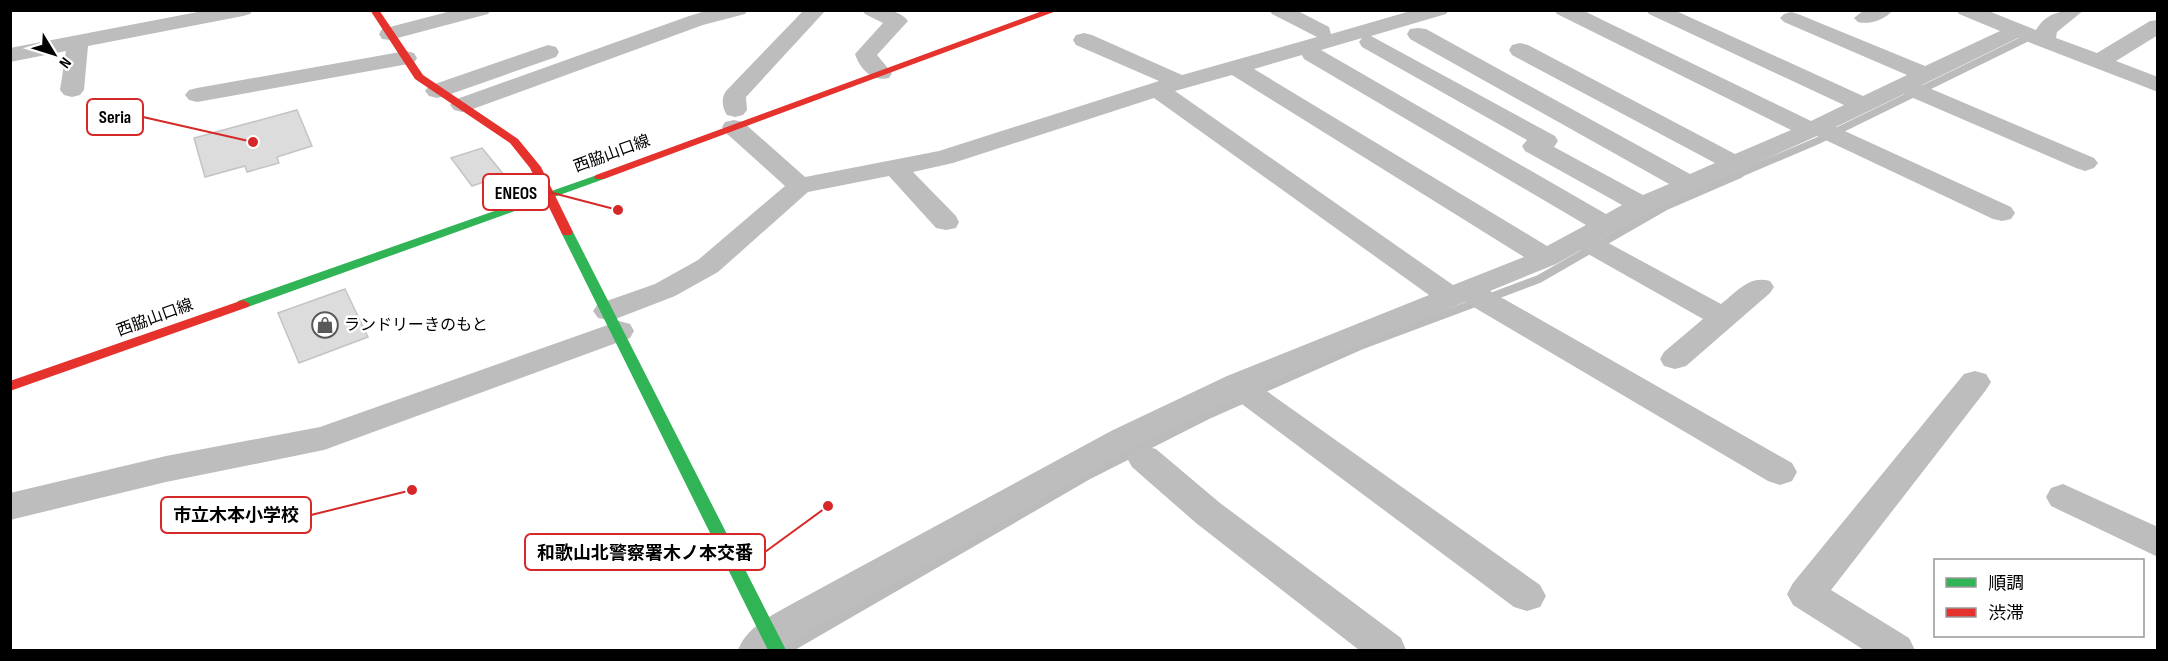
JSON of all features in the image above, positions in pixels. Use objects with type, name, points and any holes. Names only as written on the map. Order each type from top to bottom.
[{"type":"street","points":[[10,55],[243,10]]},
{"type":"street","points":[[374,10],[419,77],[514,141],[535,167],[613,321],[770,646],[1123,439],[1247,392],[1471,297],[1546,258],[1597,239],[1642,206],[1688,184],[1733,163],[1825,132],[1864,105],[1919,87],[2047,29],[2074,10]]},
{"type":"street","points":[[390,34],[481,10]]},
{"type":"street","points":[[437,91],[664,10]]},
{"type":"street","points":[[462,105],[687,15],[738,10]]},
{"type":"street","points":[[800,186],[735,114],[734,96],[816,10]]},
{"type":"street","points":[[872,10],[897,21],[866,54],[872,65]]},
{"type":"street","points":[[947,34],[1015,10]]},
{"type":"street","name":"西脇山口線","points":[[10,386],[550,195],[735,114],[872,65],[1055,10]]},
{"type":"street","points":[[1280,10],[1321,32]]},
{"type":"street","points":[[10,507],[166,469],[324,438],[613,321],[708,266],[800,186],[944,159],[1157,89],[1439,10]]},
{"type":"street","points":[[1564,10],[2002,213]]},
{"type":"street","points":[[1656,10],[1864,105]]},
{"type":"street","points":[[1966,10],[2157,86]]},
{"type":"street","points":[[1791,18],[1919,87],[2085,163]]},
{"type":"street","points":[[2098,62],[2157,26]]},
{"type":"street","points":[[1418,34],[1688,184]]},
{"type":"street","points":[[1084,40],[1182,83]]},
{"type":"street","points":[[72,90],[78,42]]},
{"type":"street","points":[[1370,42],[1546,141],[1534,146],[1642,206]]},
{"type":"street","points":[[1520,50],[1733,163]]},
{"type":"street","points":[[1312,54],[1723,318]]},
{"type":"street","points":[[197,95],[406,58]]},
{"type":"street","points":[[1237,68],[1546,258]]},
{"type":"street","points":[[1157,89],[1471,297],[1780,472]]},
{"type":"street","points":[[895,168],[946,222]]},
{"type":"street","points":[[1675,359],[1760,287]]},
{"type":"street","points":[[1895,651],[1806,594],[1975,382]]},
{"type":"street","points":[[1247,392],[1527,596]]},
{"type":"street","points":[[1144,458],[1208,513],[1387,651]]},
{"type":"street","points":[[2063,497],[2157,543]]},
{"type":"building","points":[[297,110],[312,146],[277,157],[279,163],[247,172],[245,166],[205,177],[194,138]]},
{"type":"building","points":[[482,148],[504,175],[472,186],[451,158]]},
{"type":"building","points":[[345,289],[368,337],[299,363],[278,313]]},
{"type":"waterway","points":[[1737,175],[1817,141],[2025,39],[2029,32]]},
{"type":"waterway","points":[[1256,392],[1360,346],[1539,279],[1666,206],[1740,174]]},
{"type":"waterway","points":[[785,650],[1089,474],[1206,415],[1260,391]]},
{"type":"traffic: fast","points":[[243,304],[600,177]]},
{"type":"traffic: fast","points":[[567,232],[777,650]]},
{"type":"traffic: jam","points":[[374,10],[419,77],[514,141],[535,167],[567,232]]},
{"type":"traffic: jam","points":[[600,177],[1055,10]]},
{"type":"traffic: jam","points":[[10,386],[243,304]]},
{"type":"place","name":"Seria","points":[[253,142]]},
{"type":"place","name":"ENEOS","points":[[618,210]]},
{"type":"place","name":"ランドリーきのもと","points":[[325,325]]},
{"type":"place","name":"市立木本小学校","points":[[412,490]]},
{"type":"place","name":"和歌山北警察署木ノ本交番","points":[[828,506]]}]
